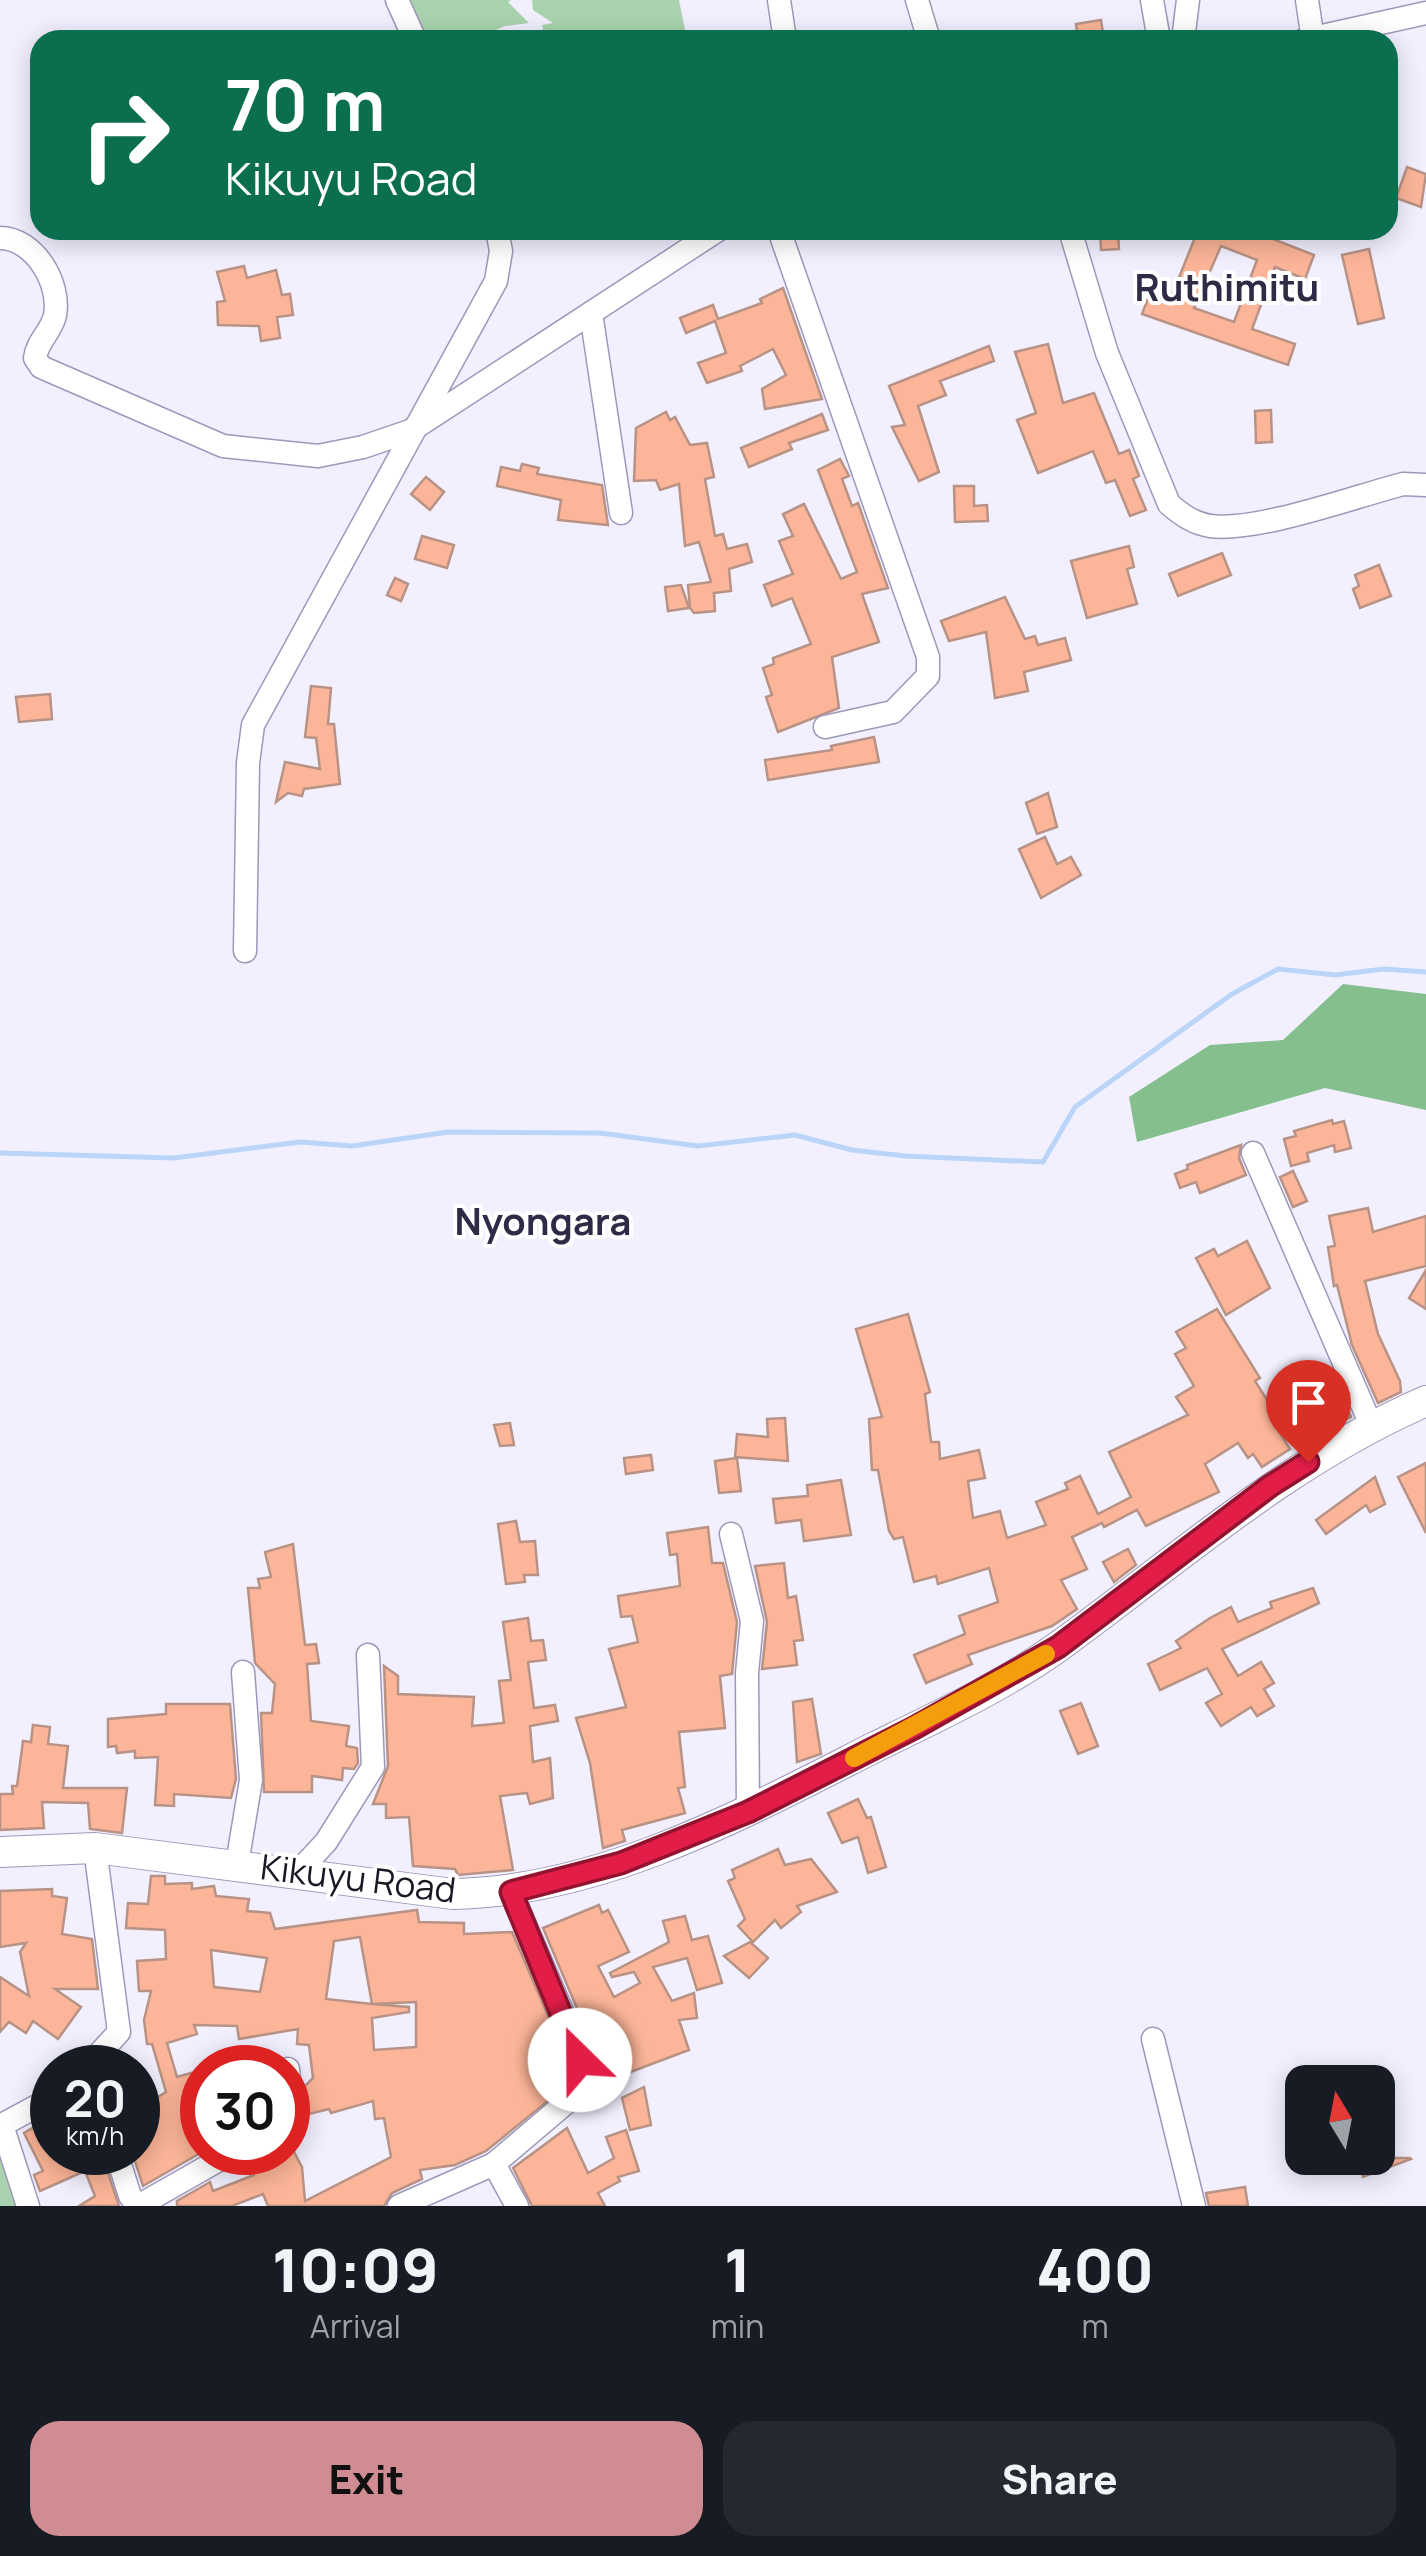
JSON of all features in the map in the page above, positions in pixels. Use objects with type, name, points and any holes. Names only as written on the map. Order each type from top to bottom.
[{"type":"main road","name":"Kikuyu Road","points":[[0,1852],[95,1848],[453,1894],[511,1892],[621,1863],[748,1812],[914,1728],[1058,1647],[1270,1486],[1371,1425],[1426,1401]]},
{"type":"street","points":[[397,0],[410,30]]},
{"type":"street","points":[[779,0],[784,30]]},
{"type":"street","points":[[918,0],[926,30]]},
{"type":"street","points":[[1152,0],[1158,30]]},
{"type":"street","points":[[1185,30],[1188,0]]},
{"type":"street","points":[[1307,0],[1309,30]]},
{"type":"street","points":[[1350,30],[1426,13]]},
{"type":"street","points":[[0,238],[21,244],[31,252],[54,287],[56,312],[36,346],[35,358],[41,367],[223,446],[318,456],[410,431],[703,240]]},
{"type":"street","points":[[245,951],[248,764],[253,725],[410,431],[496,281],[499,240]]},
{"type":"street","points":[[783,240],[928,657],[928,676],[893,712],[825,727]]},
{"type":"street","points":[[1073,240],[1107,353],[1168,504],[1189,520],[1212,526],[1250,524],[1403,484],[1426,485]]},
{"type":"street","points":[[591,313],[621,514]]},
{"type":"street","points":[[1253,1153],[1371,1425]]},
{"type":"street","points":[[731,1534],[752,1621],[747,1673],[748,1812]]},
{"type":"street","points":[[296,1874],[326,1842],[374,1768],[368,1655]]},
{"type":"street","points":[[237,1864],[252,1780],[243,1672]]},
{"type":"street","points":[[95,1848],[119,2032],[107,2045]]},
{"type":"street","points":[[399,2206],[494,2164],[574,2096],[594,2086],[511,1892]]},
{"type":"street","points":[[1153,2039],[1194,2206]]},
{"type":"street","points":[[28,2206],[1,2126],[30,2110]]},
{"type":"street","points":[[494,2164],[517,2206]]},
{"type":"street","points":[[123,2175],[138,2206],[193,2175]]},
{"type":"green space","points":[[401,0],[511,0],[508,2],[529,23],[495,30],[414,30]]},
{"type":"green space","points":[[532,0],[679,0],[685,30],[543,30],[542,25],[553,23],[533,10]]},
{"type":"green space","points":[[1343,984],[1426,994],[1426,1110],[1325,1088],[1137,1142],[1129,1097],[1210,1045],[1283,1040]]},
{"type":"green space","points":[[0,2144],[17,2206],[0,2206]]},
{"type":"building","points":[[1101,20],[1102,30],[1077,30],[1076,24]]},
{"type":"building","points":[[1407,167],[1426,174],[1421,207],[1398,199]]},
{"type":"building","points":[[1100,240],[1119,240],[1119,249],[1101,250]]},
{"type":"building","points":[[1194,240],[1276,240],[1314,255],[1305,279],[1275,267],[1252,329],[1295,344],[1288,365],[1142,314],[1150,293],[1170,300]],"holes":[[[1221,246],[1257,260],[1234,322],[1194,308]]]},
{"type":"building","points":[[1369,249],[1384,318],[1358,324],[1342,255]]},
{"type":"building","points":[[244,266],[247,278],[276,270],[282,295],[290,294],[293,315],[277,317],[280,338],[261,341],[259,326],[218,325],[217,302],[225,301],[217,272]]},
{"type":"building","points":[[783,288],[822,399],[765,409],[762,389],[786,375],[773,349],[740,366],[742,371],[707,383],[698,363],[726,353],[715,321],[686,333],[680,318],[713,305],[718,319],[762,303],[760,299]]},
{"type":"building","points":[[1048,344],[1063,403],[1094,393],[1119,454],[1129,450],[1139,476],[1133,479],[1146,510],[1130,516],[1115,480],[1106,483],[1093,451],[1038,473],[1017,420],[1036,413],[1015,352]]},
{"type":"building","points":[[989,346],[994,361],[940,381],[946,395],[918,406],[939,472],[919,481],[892,427],[905,425],[889,386]]},
{"type":"building","points":[[1271,410],[1272,442],[1256,443],[1255,411]]},
{"type":"building","points":[[666,412],[670,420],[675,417],[690,445],[707,443],[714,477],[705,479],[715,536],[723,534],[727,549],[747,544],[752,562],[729,569],[731,591],[714,593],[715,611],[694,613],[690,608],[688,585],[711,582],[699,542],[685,546],[679,484],[660,490],[656,480],[634,481],[636,428]]},
{"type":"building","points":[[822,414],[828,430],[789,443],[792,449],[749,467],[741,448]]},
{"type":"building","points":[[840,459],[849,476],[842,479],[852,506],[858,503],[888,588],[862,594],[879,642],[832,657],[839,708],[778,732],[766,697],[772,695],[763,668],[774,664],[773,658],[811,644],[792,598],[772,606],[764,585],[793,574],[779,541],[793,536],[783,514],[804,504],[841,579],[857,572],[818,470]]},
{"type":"building","points":[[522,464],[539,468],[537,474],[602,485],[608,525],[558,520],[561,500],[497,486],[501,467],[520,471]]},
{"type":"building","points":[[426,477],[444,492],[430,510],[411,494]]},
{"type":"building","points":[[954,486],[974,486],[974,506],[987,505],[988,521],[955,522]]},
{"type":"building","points":[[422,536],[454,545],[447,568],[415,559]]},
{"type":"building","points":[[1129,546],[1134,567],[1127,569],[1137,604],[1087,618],[1071,561]]},
{"type":"building","points":[[1222,553],[1231,575],[1178,596],[1169,574]]},
{"type":"building","points":[[1379,565],[1391,596],[1360,608],[1353,589],[1359,586],[1355,575]]},
{"type":"building","points":[[395,578],[408,584],[401,601],[387,595]]},
{"type":"building","points":[[681,585],[689,608],[668,611],[665,587]]},
{"type":"building","points":[[1005,597],[1025,639],[1035,636],[1038,645],[1065,638],[1071,660],[1024,672],[1028,691],[995,698],[986,632],[949,641],[941,621]]},
{"type":"building","points":[[311,686],[331,688],[328,724],[334,724],[340,784],[304,789],[302,796],[288,793],[276,802],[285,762],[320,769],[316,738],[305,737]]},
{"type":"building","points":[[50,694],[52,719],[19,722],[16,697]]},
{"type":"building","points":[[874,737],[879,762],[768,780],[765,760],[832,750],[831,746]]},
{"type":"building","points":[[1048,793],[1057,827],[1037,834],[1026,803]]},
{"type":"building","points":[[1045,837],[1057,864],[1071,857],[1081,875],[1041,898],[1019,849]]},
{"type":"building","points":[[1332,1120],[1333,1124],[1344,1121],[1351,1148],[1335,1152],[1334,1145],[1307,1153],[1309,1161],[1291,1166],[1284,1139],[1296,1136],[1294,1131]]},
{"type":"building","points":[[1241,1145],[1239,1158],[1246,1175],[1200,1193],[1196,1182],[1180,1188],[1175,1174],[1188,1169],[1187,1165]]},
{"type":"building","points":[[1293,1171],[1307,1201],[1293,1207],[1280,1177]]},
{"type":"building","points":[[1368,1208],[1373,1232],[1426,1216],[1426,1266],[1365,1281],[1378,1334],[1400,1381],[1401,1392],[1378,1403],[1352,1345],[1337,1285],[1334,1286],[1328,1247],[1335,1246],[1329,1216]]},
{"type":"building","points":[[1247,1241],[1270,1288],[1226,1315],[1196,1258],[1214,1249],[1218,1256]]},
{"type":"building","points":[[1426,1270],[1426,1309],[1409,1298]]},
{"type":"building","points":[[1217,1309],[1260,1378],[1255,1381],[1278,1417],[1272,1420],[1290,1449],[1262,1467],[1253,1454],[1248,1458],[1238,1443],[1205,1464],[1219,1492],[1146,1526],[1137,1510],[1104,1527],[1102,1523],[1072,1537],[1087,1569],[1061,1580],[1077,1609],[1052,1626],[968,1655],[972,1664],[926,1683],[914,1655],[965,1634],[959,1616],[998,1602],[989,1568],[938,1584],[936,1576],[914,1582],[903,1537],[894,1539],[889,1531],[878,1470],[872,1470],[869,1419],[882,1417],[856,1329],[908,1314],[930,1392],[925,1394],[931,1442],[939,1442],[940,1459],[979,1450],[985,1478],[968,1481],[973,1518],[1000,1511],[1007,1538],[1046,1525],[1036,1502],[1068,1489],[1065,1483],[1080,1476],[1098,1514],[1131,1497],[1109,1452],[1188,1415],[1176,1397],[1194,1386],[1175,1354],[1186,1348],[1176,1332]]},
{"type":"building","points":[[1314,1379],[1324,1403],[1302,1410],[1293,1388]]},
{"type":"building","points":[[1343,1398],[1351,1417],[1333,1424],[1326,1405]]},
{"type":"building","points":[[785,1418],[788,1461],[735,1457],[737,1434],[768,1437],[767,1419]]},
{"type":"building","points":[[510,1423],[514,1445],[500,1446],[494,1425]]},
{"type":"building","points":[[651,1455],[653,1470],[626,1474],[624,1458]]},
{"type":"building","points":[[737,1458],[741,1491],[719,1493],[715,1461]]},
{"type":"building","points":[[1426,1463],[1426,1533],[1398,1477]]},
{"type":"building","points":[[1375,1477],[1385,1504],[1370,1512],[1366,1505],[1326,1534],[1316,1520]]},
{"type":"building","points":[[841,1480],[851,1535],[804,1541],[801,1520],[776,1523],[773,1499],[808,1496],[807,1485]]},
{"type":"building","points":[[516,1521],[520,1542],[535,1541],[538,1575],[524,1575],[525,1582],[506,1584],[498,1524]]},
{"type":"building","points":[[708,1527],[712,1563],[723,1563],[737,1622],[732,1674],[720,1676],[725,1728],[679,1732],[685,1787],[678,1788],[685,1813],[622,1830],[625,1841],[603,1848],[590,1763],[576,1718],[626,1707],[609,1649],[638,1642],[632,1616],[621,1617],[618,1596],[680,1586],[677,1554],[670,1555],[667,1533]]},
{"type":"building","points":[[293,1544],[305,1645],[316,1644],[319,1663],[307,1664],[311,1721],[349,1726],[346,1746],[357,1748],[358,1763],[354,1769],[343,1768],[342,1780],[312,1776],[312,1792],[264,1792],[261,1713],[272,1713],[275,1684],[255,1663],[248,1588],[260,1588],[258,1579],[271,1577],[265,1552]]},
{"type":"building","points":[[1128,1549],[1136,1565],[1114,1582],[1103,1562]]},
{"type":"building","points":[[784,1563],[788,1598],[796,1596],[803,1640],[794,1641],[797,1665],[762,1669],[767,1622],[755,1566]]},
{"type":"building","points":[[1313,1588],[1319,1603],[1222,1649],[1238,1676],[1261,1662],[1274,1683],[1264,1689],[1274,1706],[1257,1716],[1251,1707],[1221,1726],[1206,1703],[1222,1694],[1207,1668],[1160,1690],[1148,1664],[1181,1648],[1176,1641],[1210,1618],[1231,1607],[1238,1622],[1272,1608],[1270,1602]]},
{"type":"building","points":[[528,1618],[531,1641],[543,1640],[546,1660],[528,1662],[534,1708],[555,1705],[558,1721],[530,1726],[533,1762],[550,1758],[553,1798],[530,1804],[527,1793],[500,1796],[513,1870],[458,1875],[455,1869],[413,1866],[409,1817],[386,1818],[386,1804],[373,1804],[388,1766],[384,1666],[398,1676],[398,1694],[474,1697],[472,1726],[504,1723],[499,1681],[511,1680],[503,1622]]},
{"type":"building","points":[[812,1699],[821,1754],[797,1762],[793,1702]]},
{"type":"building","points":[[1081,1703],[1098,1746],[1078,1754],[1060,1711]]},
{"type":"building","points":[[166,1704],[230,1704],[236,1779],[231,1798],[174,1794],[174,1806],[155,1805],[158,1757],[135,1758],[135,1751],[117,1753],[116,1746],[108,1747],[108,1719],[166,1714]]},
{"type":"building","points":[[33,1725],[50,1727],[48,1744],[68,1746],[63,1788],[127,1788],[122,1833],[90,1829],[88,1803],[42,1802],[44,1828],[0,1830],[0,1794],[13,1794],[12,1786],[17,1786],[23,1741],[31,1742]]},
{"type":"building","points":[[858,1799],[867,1818],[871,1817],[886,1867],[868,1873],[858,1837],[842,1843],[828,1813]]},
{"type":"building","points":[[778,1849],[785,1865],[811,1859],[837,1892],[797,1906],[801,1912],[781,1928],[775,1920],[753,1942],[738,1926],[745,1919],[728,1881],[735,1878],[732,1870]]},
{"type":"building","points":[[151,1876],[165,1876],[165,1884],[192,1883],[192,1889],[214,1886],[216,1896],[249,1899],[247,1911],[270,1913],[275,1929],[417,1910],[419,1922],[464,1923],[464,1934],[512,1932],[557,2037],[563,2066],[568,2064],[575,2079],[486,2151],[455,2165],[420,2170],[422,2179],[392,2193],[384,2206],[268,2206],[263,2194],[232,2206],[177,2206],[177,2201],[210,2182],[213,2191],[254,2175],[303,2175],[305,2201],[391,2157],[384,2118],[375,2119],[373,2101],[331,2113],[329,2109],[310,2114],[313,2078],[310,2045],[297,2044],[298,2029],[239,2039],[237,2026],[194,2025],[197,2034],[167,2043],[177,2077],[180,2076],[180,2165],[143,2186],[139,2175],[160,2175],[160,2096],[166,2092],[160,2071],[160,2045],[147,2044],[144,2020],[151,1991],[139,1991],[137,1961],[166,1959],[165,1930],[126,1928],[128,1903],[148,1904]],"holes":[[[360,1937],[372,2004],[326,1999],[334,1941]],[[211,1950],[267,1958],[260,1992],[214,1987]],[[416,2002],[416,2047],[374,2050],[372,2018],[409,2012],[409,2007],[372,2004]]]},
{"type":"building","points":[[52,1889],[52,1896],[67,1898],[62,1934],[92,1939],[98,1989],[55,1989],[81,2007],[58,2039],[33,2021],[26,2033],[9,2022],[0,2032],[0,1977],[29,1996],[20,1952],[26,1943],[0,1947],[0,1891]]},
{"type":"building","points":[[599,1905],[602,1913],[608,1910],[629,1952],[598,1966],[614,1997],[640,1983],[634,1972],[612,1977],[610,1973],[669,1942],[663,1921],[685,1916],[692,1940],[708,1936],[722,1983],[697,1990],[687,1958],[653,1967],[672,2001],[694,1993],[697,2018],[679,2020],[689,2050],[617,2077],[612,2057],[601,2065],[543,1928]]},
{"type":"building","points":[[750,1942],[768,1958],[749,1978],[724,1956]]},
{"type":"building","points":[[644,2087],[651,2125],[630,2130],[622,2098]]},
{"type":"building","points":[[567,2128],[588,2173],[614,2158],[606,2137],[626,2130],[639,2171],[618,2177],[620,2181],[598,2193],[605,2206],[532,2206],[513,2168]]},
{"type":"building","points":[[1395,2158],[1411,2159],[1395,2165]]},
{"type":"building","points":[[34,2175],[76,2175],[40,2191]]},
{"type":"building","points":[[87,2175],[109,2175],[119,2206],[79,2206],[95,2196]]},
{"type":"building","points":[[1245,2187],[1248,2206],[1209,2206],[1206,2193]]},
{"type":"waterway","points":[[0,1153],[174,1158],[300,1142],[352,1146],[448,1132],[600,1133],[698,1146],[795,1135],[852,1150],[905,1156],[1043,1162],[1075,1107],[1232,994],[1278,969],[1335,975],[1384,969],[1426,972]]},
{"type":"slow traffic","points":[[854,1758],[1046,1654]]},
{"type":"district","name":"Ruthimitu","points":[[1227,288]]},
{"type":"district","name":"Nyongara","points":[[543,1222]]},
{"type":"route","points":[[580,2060],[511,1892],[621,1863],[748,1812],[914,1728],[1058,1647],[1270,1486],[1308,1462]]}]
